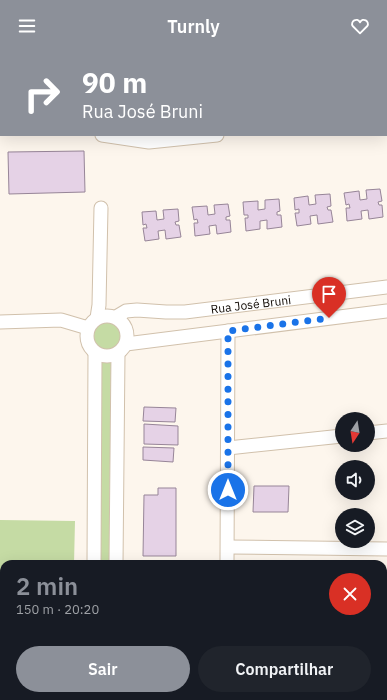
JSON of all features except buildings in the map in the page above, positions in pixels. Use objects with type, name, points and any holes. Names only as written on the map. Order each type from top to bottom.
[{"type":"street","points":[[109,136],[149,142],[208,136]]},
{"type":"street","points":[[97,318],[99,305],[101,208]]},
{"type":"street","name":"Rua José Bruni","points":[[116,317],[126,311],[185,312],[387,287]]},
{"type":"street","name":"Rua José Bruni","points":[[122,348],[228,331],[387,311]]},
{"type":"street","points":[[116,560],[122,348],[128,336],[126,328],[116,317],[109,315],[103,316],[92,322],[88,328],[87,335],[88,342],[95,353],[107,356],[122,348]]},
{"type":"street","points":[[0,322],[62,320],[88,328]]},
{"type":"street","points":[[228,331],[228,560]]},
{"type":"street","points":[[94,560],[95,353]]},
{"type":"street","points":[[375,432],[387,431]]},
{"type":"street","points":[[228,448],[335,437]]},
{"type":"street","points":[[228,547],[387,549]]},
{"type":"green space","points":[[107,320],[113,321],[121,329],[121,341],[113,349],[107,350],[101,349],[93,341],[92,335],[93,329],[101,321]]},
{"type":"green space","points":[[102,359],[111,359],[109,560],[100,560]]},
{"type":"green space","points":[[0,520],[75,521],[74,560],[0,560]]},
{"type":"route","points":[[228,490],[228,331],[329,318]]}]
